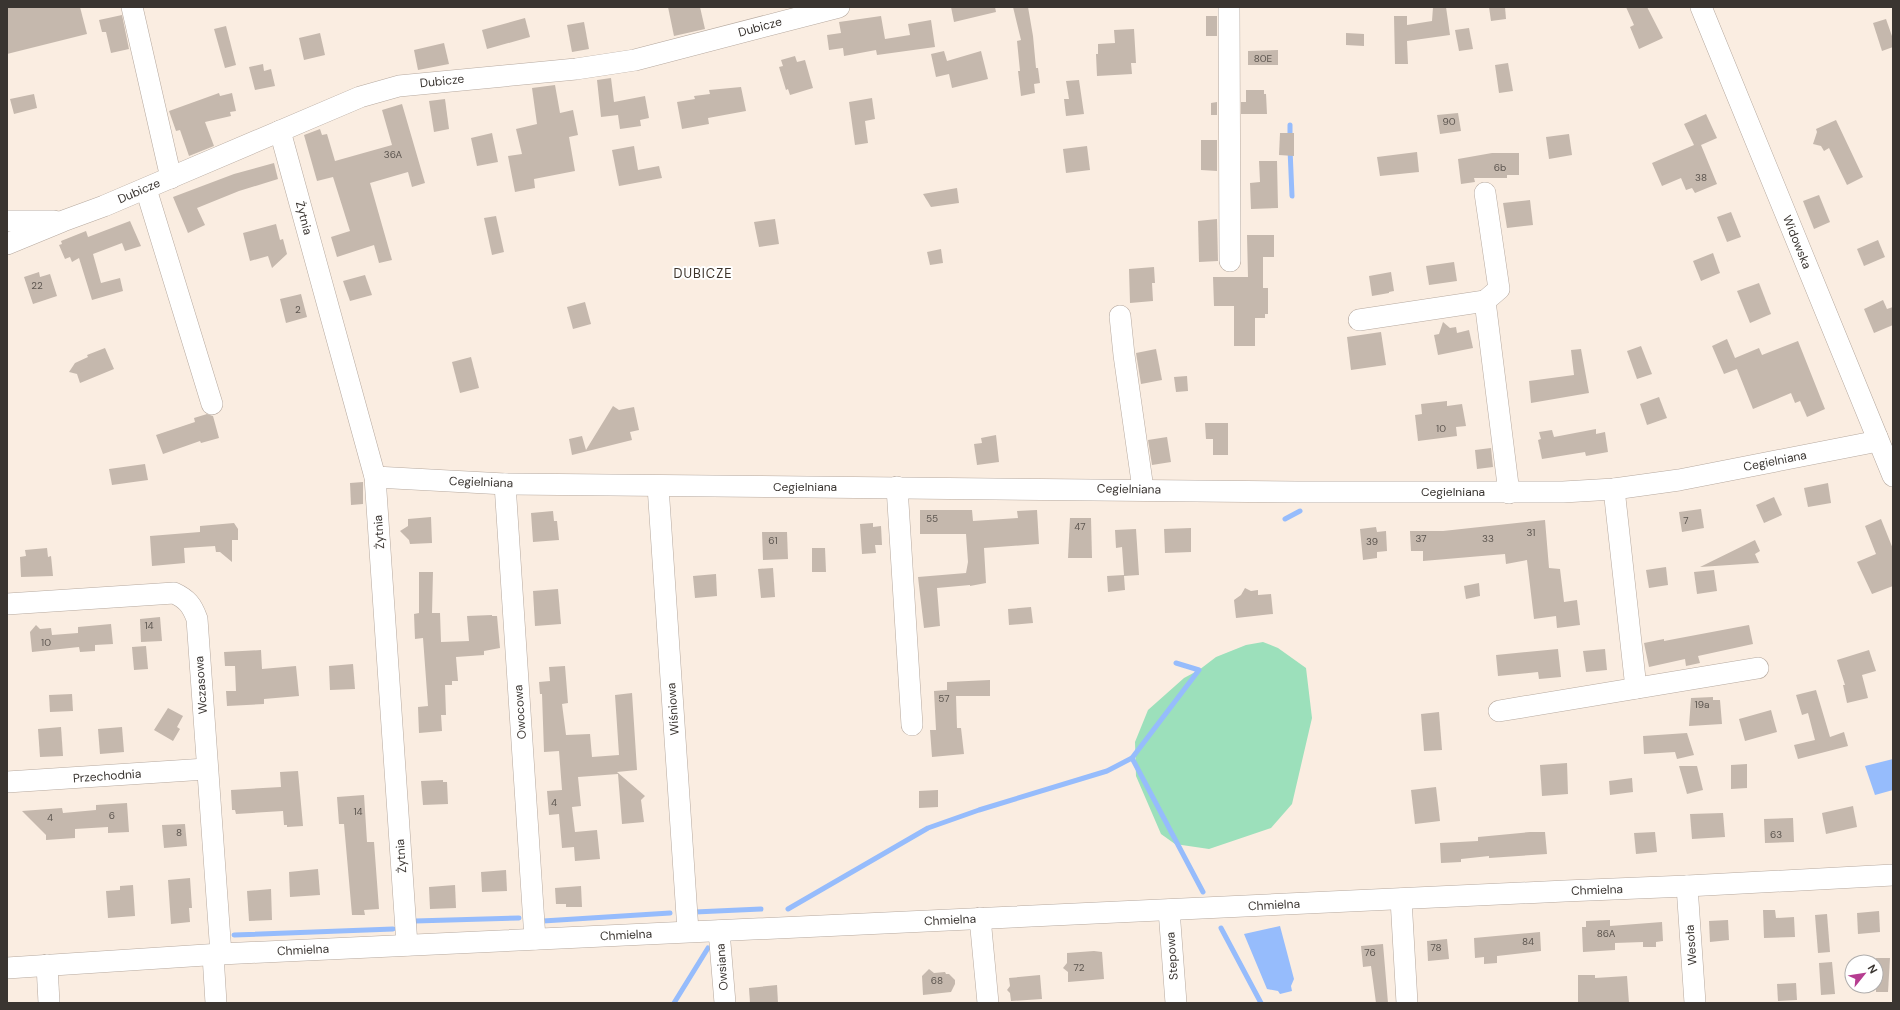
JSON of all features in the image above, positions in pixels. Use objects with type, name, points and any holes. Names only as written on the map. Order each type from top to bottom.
[{"type":"street","points":[[132,7],[171,178]]},
{"type":"street","name":"Dubicze","points":[[7,244],[146,189],[360,97],[399,86],[576,69],[635,60],[839,7]]},
{"type":"street","points":[[1229,7],[1230,261]]},
{"type":"street","name":"Widowska","points":[[1701,7],[1893,476]]},
{"type":"street","name":"Żytnia","points":[[280,131],[375,477],[407,946]]},
{"type":"street","points":[[146,189],[212,404]]},
{"type":"street","points":[[1360,320],[1485,301],[1499,289],[1485,193]]},
{"type":"street","name":"Dubicze","points":[[7,221],[63,221]]},
{"type":"street","points":[[1485,301],[1510,493]]},
{"type":"street","points":[[1120,316],[1143,489]]},
{"type":"street","name":"Cegielniana","points":[[375,477],[505,484],[1510,493],[1614,489],[1679,480],[1868,443],[1877,437]]},
{"type":"street","name":"Owocowa","points":[[505,484],[535,939]]},
{"type":"street","name":"Wiśniowa","points":[[658,486],[688,932]]},
{"type":"street","points":[[897,487],[912,725]]},
{"type":"street","points":[[1614,489],[1636,688]]},
{"type":"street","name":"Wczasowa","points":[[7,604],[174,593],[184,598],[192,606],[197,619],[217,954],[216,1003]]},
{"type":"street","points":[[1500,711],[1758,668]]},
{"type":"street","name":"Przechodnia","points":[[7,782],[206,769]]},
{"type":"street","name":"Chmielna","points":[[7,968],[47,964],[217,954],[1687,886],[1893,875]]},
{"type":"street","name":"Wesoła","points":[[1687,886],[1695,1003]]},
{"type":"street","points":[[1401,899],[1407,1003]]},
{"type":"street","name":"Stepowa","points":[[1169,910],[1176,1003]]},
{"type":"street","points":[[980,918],[988,1003]]},
{"type":"street","name":"Owsiana","points":[[719,931],[725,1003]]},
{"type":"street","points":[[47,964],[50,1003]]},
{"type":"green space","points":[[1263,642],[1278,648],[1306,668],[1312,718],[1292,804],[1271,828],[1209,849],[1175,844],[1161,834],[1136,776],[1135,742],[1148,710],[1184,678],[1199,670],[1216,657],[1246,645]]},
{"type":"water","points":[[1893,759],[1893,790],[1875,795],[1865,766]]},
{"type":"water","points":[[1280,926],[1294,979],[1291,986],[1292,991],[1280,994],[1278,991],[1267,989],[1244,934]]},
{"type":"building","points":[[7,7],[80,7],[87,34],[7,54]]},
{"type":"building","points":[[668,7],[700,7],[705,29],[674,36]]},
{"type":"building","points":[[951,7],[995,7],[996,12],[954,22]]},
{"type":"building","points":[[1013,7],[1028,7],[1036,68],[1038,68],[1040,83],[1034,84],[1035,93],[1021,96],[1017,41],[1021,40]]},
{"type":"building","points":[[1433,7],[1446,7],[1450,35],[1407,41],[1408,64],[1395,64],[1394,16],[1407,16],[1407,25],[1432,21]]},
{"type":"building","points":[[1489,7],[1505,7],[1506,19],[1491,21]]},
{"type":"building","points":[[1626,7],[1647,7],[1663,38],[1639,49],[1630,27],[1634,25]]},
{"type":"building","points":[[122,15],[129,49],[111,53],[106,32],[102,32],[99,20]]},
{"type":"building","points":[[881,16],[885,39],[910,35],[908,24],[931,20],[935,47],[877,55],[876,50],[844,56],[843,48],[829,50],[827,35],[841,33],[839,22]]},
{"type":"building","points":[[1206,16],[1217,16],[1217,36],[1206,36]]},
{"type":"building","points":[[525,18],[530,37],[487,49],[482,30]]},
{"type":"building","points":[[1886,19],[1893,39],[1893,47],[1882,51],[1873,23]]},
{"type":"building","points":[[584,22],[589,49],[572,52],[567,25]]},
{"type":"building","points":[[226,26],[236,65],[225,68],[214,29]]},
{"type":"building","points":[[1469,28],[1473,49],[1459,51],[1455,30]]},
{"type":"building","points":[[1134,29],[1136,63],[1131,63],[1132,74],[1097,76],[1096,54],[1098,54],[1098,44],[1115,43],[1114,30]]},
{"type":"building","points":[[320,33],[325,55],[304,60],[299,38]]},
{"type":"building","points":[[1346,33],[1364,34],[1364,46],[1346,45]]},
{"type":"building","points":[[444,43],[449,64],[418,70],[414,50]]},
{"type":"building","points":[[1278,50],[1278,65],[1248,65],[1248,51]]},
{"type":"building","points":[[944,51],[947,61],[981,51],[988,79],[952,88],[949,74],[936,77],[931,54]]},
{"type":"building","points":[[795,56],[797,62],[805,60],[813,88],[790,95],[788,89],[786,90],[779,67],[783,66],[781,60]]},
{"type":"building","points":[[1508,63],[1513,91],[1499,93],[1495,65]]},
{"type":"building","points":[[263,64],[264,71],[271,69],[275,86],[255,90],[249,67]]},
{"type":"building","points":[[611,78],[614,102],[645,96],[649,118],[640,120],[641,126],[620,129],[618,115],[601,117],[597,80]]},
{"type":"building","points":[[1079,80],[1084,114],[1066,116],[1064,99],[1069,99],[1066,81]]},
{"type":"building","points":[[555,85],[560,113],[573,110],[578,135],[569,137],[575,171],[534,179],[535,188],[515,192],[508,156],[522,154],[516,129],[537,124],[532,88]]},
{"type":"building","points":[[741,87],[746,111],[708,118],[709,124],[682,129],[677,102],[695,99],[694,96],[710,94],[709,90]]},
{"type":"building","points":[[1246,90],[1264,90],[1264,94],[1266,94],[1267,114],[1241,114],[1241,102],[1246,102]]},
{"type":"building","points":[[219,93],[220,96],[232,93],[236,111],[230,112],[231,116],[205,122],[214,146],[189,156],[180,130],[176,131],[169,111]]},
{"type":"building","points":[[34,94],[37,108],[14,114],[10,99]]},
{"type":"building","points":[[872,98],[875,119],[865,121],[868,143],[855,145],[849,102]]},
{"type":"building","points":[[445,99],[449,129],[434,132],[429,101]]},
{"type":"building","points":[[1217,102],[1217,115],[1211,115],[1211,103]]},
{"type":"building","points":[[402,104],[425,183],[412,187],[408,172],[370,183],[392,260],[379,263],[374,245],[337,257],[331,237],[350,231],[333,177],[317,181],[304,135],[320,129],[322,135],[327,134],[335,161],[392,145],[382,110]]},
{"type":"building","points":[[1458,113],[1461,131],[1440,134],[1437,115]]},
{"type":"building","points":[[1706,114],[1717,138],[1701,145],[1717,184],[1695,193],[1692,188],[1686,190],[1681,178],[1662,186],[1652,163],[1694,145],[1684,124]]},
{"type":"building","points":[[1836,120],[1863,177],[1847,185],[1829,148],[1824,151],[1821,146],[1813,144],[1817,132],[1816,129]]},
{"type":"building","points":[[492,133],[498,162],[477,166],[471,138]]},
{"type":"building","points":[[1280,133],[1294,133],[1294,156],[1279,155]]},
{"type":"building","points":[[1569,134],[1572,155],[1549,159],[1546,137]]},
{"type":"building","points":[[1201,140],[1217,140],[1217,171],[1201,170]]},
{"type":"building","points":[[634,146],[638,170],[659,166],[662,178],[619,186],[612,150]]},
{"type":"building","points":[[1087,146],[1090,170],[1066,173],[1063,149]]},
{"type":"building","points":[[1417,152],[1419,172],[1380,176],[1377,157]]},
{"type":"building","points":[[1492,153],[1519,153],[1519,175],[1507,175],[1507,178],[1474,178],[1475,182],[1461,184],[1458,159]]},
{"type":"building","points":[[1259,161],[1277,161],[1278,208],[1251,209],[1250,183],[1260,182]]},
{"type":"building","points":[[274,163],[278,179],[239,191],[197,208],[205,225],[188,233],[173,197],[234,174]]},
{"type":"building","points":[[957,188],[959,203],[931,207],[923,194]]},
{"type":"building","points":[[1819,195],[1830,222],[1814,229],[1803,201]]},
{"type":"building","points":[[1530,200],[1533,225],[1507,228],[1503,203]]},
{"type":"building","points":[[1731,212],[1741,237],[1727,242],[1717,217]]},
{"type":"building","points":[[496,216],[504,252],[492,255],[484,218]]},
{"type":"building","points":[[775,219],[779,244],[759,247],[754,222]]},
{"type":"building","points":[[1217,219],[1218,261],[1199,262],[1198,221]]},
{"type":"building","points":[[130,221],[141,246],[125,251],[122,243],[93,254],[101,283],[120,278],[123,291],[92,300],[79,258],[72,262],[70,257],[65,259],[59,245],[62,244],[61,241],[86,231],[88,237]]},
{"type":"building","points":[[276,224],[280,240],[283,239],[287,254],[272,268],[268,256],[250,261],[243,233]]},
{"type":"building","points":[[1247,235],[1274,235],[1274,257],[1263,257],[1263,288],[1268,288],[1268,314],[1265,314],[1265,318],[1255,318],[1255,346],[1234,346],[1234,306],[1214,306],[1213,277],[1248,277]]},
{"type":"building","points":[[1878,240],[1885,257],[1864,266],[1857,249]]},
{"type":"building","points":[[941,249],[943,263],[930,265],[927,252]]},
{"type":"building","points":[[1713,253],[1720,273],[1701,281],[1693,261]]},
{"type":"building","points":[[1454,262],[1457,281],[1429,285],[1426,266]]},
{"type":"building","points":[[1154,267],[1155,283],[1152,283],[1153,301],[1130,303],[1129,269]]},
{"type":"building","points":[[39,272],[40,277],[50,274],[57,296],[33,304],[24,277]]},
{"type":"building","points":[[1391,272],[1394,291],[1372,296],[1369,276]]},
{"type":"building","points":[[365,275],[372,295],[350,301],[343,281]]},
{"type":"building","points":[[1759,283],[1771,314],[1750,323],[1737,291]]},
{"type":"building","points":[[301,294],[307,317],[286,323],[280,299]]},
{"type":"building","points":[[1883,300],[1887,309],[1893,307],[1893,325],[1874,333],[1864,309]]},
{"type":"building","points":[[585,302],[591,324],[573,329],[567,307]]},
{"type":"building","points":[[1443,322],[1450,328],[1456,327],[1457,333],[1469,330],[1473,348],[1438,355],[1434,335],[1439,334]]},
{"type":"building","points":[[1381,332],[1386,365],[1351,370],[1347,337]]},
{"type":"building","points":[[1727,339],[1735,358],[1759,348],[1762,355],[1798,341],[1825,409],[1807,417],[1800,401],[1795,403],[1791,393],[1753,409],[1737,369],[1724,374],[1712,346]]},
{"type":"building","points":[[1641,346],[1652,374],[1637,379],[1627,351]]},
{"type":"building","points":[[105,348],[114,369],[80,383],[77,374],[69,372],[75,363],[88,357],[87,355]]},
{"type":"building","points":[[1156,349],[1162,380],[1141,384],[1136,353]]},
{"type":"building","points":[[1581,349],[1589,393],[1531,403],[1529,381],[1574,375],[1571,350]]},
{"type":"building","points":[[471,357],[479,388],[460,393],[452,362]]},
{"type":"building","points":[[1187,376],[1188,391],[1176,392],[1174,377]]},
{"type":"building","points":[[1659,397],[1667,418],[1647,425],[1640,404]]},
{"type":"building","points":[[1447,401],[1447,406],[1462,404],[1466,426],[1456,427],[1457,436],[1418,441],[1415,415],[1422,414],[1421,404]]},
{"type":"building","points":[[613,406],[619,410],[634,407],[639,430],[630,432],[632,440],[572,455],[569,439],[582,436],[586,450]]},
{"type":"building","points":[[207,414],[213,416],[219,438],[201,443],[200,441],[163,454],[156,435],[195,422],[194,418]]},
{"type":"building","points":[[1205,423],[1228,423],[1228,455],[1213,455],[1213,439],[1206,439]]},
{"type":"building","points":[[1596,429],[1596,434],[1605,432],[1608,452],[1586,456],[1585,452],[1542,459],[1538,440],[1541,439],[1539,432],[1552,430],[1554,437]]},
{"type":"building","points":[[996,435],[999,462],[977,465],[974,444],[982,443],[981,438]]},
{"type":"building","points":[[1167,437],[1171,462],[1152,465],[1148,440]]},
{"type":"building","points":[[1491,448],[1493,467],[1477,469],[1475,450]]},
{"type":"building","points":[[145,464],[148,480],[112,485],[109,469]]},
{"type":"building","points":[[363,482],[363,504],[351,505],[350,483]]},
{"type":"building","points":[[1828,483],[1831,503],[1808,507],[1804,488]]},
{"type":"building","points":[[1774,497],[1782,515],[1764,523],[1756,505]]},
{"type":"building","points":[[1701,509],[1704,528],[1682,532],[1679,512]]},
{"type":"building","points":[[920,510],[972,510],[973,521],[1018,518],[1017,511],[1037,510],[1039,544],[984,548],[986,583],[970,586],[937,588],[940,626],[924,628],[918,577],[966,573],[968,562],[966,534],[920,534]]},
{"type":"building","points":[[553,511],[554,521],[557,521],[559,540],[533,542],[531,513]]},
{"type":"building","points":[[431,517],[432,543],[410,544],[409,540],[400,531],[408,526],[408,519]]},
{"type":"building","points":[[1070,518],[1091,518],[1092,558],[1068,558]]},
{"type":"building","points":[[1881,519],[1893,549],[1893,586],[1872,594],[1857,562],[1876,554],[1865,526]]},
{"type":"building","points":[[1545,520],[1549,568],[1560,569],[1564,602],[1577,600],[1580,625],[1557,628],[1556,616],[1534,619],[1527,560],[1506,564],[1505,554],[1423,561],[1423,551],[1411,551],[1410,531],[1443,531]]},
{"type":"building","points":[[234,523],[238,529],[238,540],[232,540],[232,562],[220,552],[216,552],[215,546],[184,548],[185,563],[152,566],[150,536],[200,532],[200,526]]},
{"type":"building","points":[[873,523],[873,527],[881,526],[882,545],[875,545],[876,553],[862,554],[860,524]]},
{"type":"building","points":[[1376,527],[1377,532],[1386,531],[1387,551],[1377,552],[1377,558],[1363,560],[1360,529]]},
{"type":"building","points":[[1191,528],[1191,552],[1165,553],[1164,529]]},
{"type":"building","points":[[1136,529],[1139,575],[1124,576],[1125,590],[1108,592],[1107,576],[1124,575],[1122,547],[1116,548],[1115,530]]},
{"type":"building","points":[[762,532],[787,532],[788,559],[763,560]]},
{"type":"building","points":[[1755,540],[1760,551],[1755,554],[1759,563],[1700,567]]},
{"type":"building","points":[[47,548],[48,557],[51,556],[53,576],[21,577],[20,557],[26,556],[25,550]]},
{"type":"building","points":[[812,548],[825,548],[826,572],[812,572]]},
{"type":"building","points":[[1666,567],[1668,585],[1649,588],[1646,570]]},
{"type":"building","points":[[773,568],[775,597],[761,598],[758,569]]},
{"type":"building","points":[[1714,570],[1717,591],[1697,594],[1694,572]]},
{"type":"building","points":[[419,572],[433,572],[432,613],[440,613],[441,642],[469,641],[467,616],[492,615],[497,616],[500,648],[484,651],[484,655],[456,657],[458,681],[452,681],[452,685],[445,685],[446,715],[441,715],[442,731],[419,733],[418,707],[428,706],[423,638],[415,639],[414,614],[419,613]]},
{"type":"building","points":[[716,574],[717,596],[695,598],[693,576]]},
{"type":"building","points":[[1479,583],[1480,596],[1466,599],[1464,586]]},
{"type":"building","points":[[1245,588],[1251,591],[1258,590],[1258,595],[1271,594],[1273,614],[1236,618],[1234,600],[1241,595]]},
{"type":"building","points":[[558,589],[561,624],[535,626],[533,591]]},
{"type":"building","points":[[1031,607],[1033,623],[1009,625],[1008,609]]},
{"type":"building","points":[[160,617],[162,641],[141,642],[140,619]]},
{"type":"building","points":[[111,624],[113,644],[95,645],[95,651],[80,652],[79,647],[32,652],[30,632],[36,625],[40,629],[51,628],[52,635],[78,633],[78,627]]},
{"type":"building","points":[[1749,625],[1753,644],[1698,656],[1700,663],[1686,666],[1685,659],[1649,667],[1644,643],[1664,639],[1664,641]]},
{"type":"building","points":[[146,646],[148,669],[134,670],[132,647]]},
{"type":"building","points":[[1558,649],[1561,677],[1539,679],[1538,672],[1498,676],[1496,655]]},
{"type":"building","points":[[1605,649],[1607,670],[1586,672],[1583,651]]},
{"type":"building","points":[[261,650],[262,669],[296,666],[299,696],[264,699],[264,704],[227,706],[226,691],[236,691],[235,666],[225,666],[224,652]]},
{"type":"building","points":[[1869,650],[1876,671],[1862,675],[1868,698],[1847,703],[1843,685],[1845,685],[1837,660]]},
{"type":"building","points":[[353,664],[355,689],[330,690],[329,666]]},
{"type":"building","points":[[565,666],[568,703],[562,704],[566,735],[590,734],[592,757],[619,755],[615,695],[632,693],[637,770],[617,772],[645,796],[641,800],[644,822],[622,824],[618,774],[578,777],[581,806],[572,807],[575,832],[597,830],[600,859],[575,861],[574,847],[562,848],[559,814],[549,815],[547,791],[562,790],[559,751],[544,752],[542,694],[540,694],[539,682],[550,681],[549,667]]},
{"type":"building","points":[[990,680],[990,696],[956,696],[957,728],[961,728],[964,754],[932,757],[930,730],[936,730],[934,691],[947,690],[947,682]]},
{"type":"building","points":[[1816,690],[1830,737],[1844,732],[1848,746],[1798,759],[1794,745],[1815,740],[1808,713],[1802,715],[1796,695]]},
{"type":"building","points":[[72,694],[73,711],[50,712],[49,695]]},
{"type":"building","points":[[1713,697],[1713,700],[1720,700],[1722,724],[1689,726],[1691,698]]},
{"type":"building","points":[[168,708],[183,716],[177,727],[180,729],[173,741],[154,730]]},
{"type":"building","points":[[1771,710],[1777,732],[1745,741],[1739,719]]},
{"type":"building","points":[[1439,712],[1442,750],[1424,751],[1421,714]]},
{"type":"building","points":[[61,727],[63,756],[40,757],[38,729]]},
{"type":"building","points":[[122,727],[124,752],[100,754],[98,729]]},
{"type":"building","points":[[1687,733],[1694,755],[1677,759],[1675,752],[1644,754],[1643,736]]},
{"type":"building","points":[[1567,763],[1568,794],[1542,796],[1540,765]]},
{"type":"building","points":[[1747,764],[1747,788],[1731,789],[1731,765]]},
{"type":"building","points":[[1679,766],[1697,766],[1703,790],[1687,794]]},
{"type":"building","points":[[298,771],[303,826],[287,827],[287,825],[284,825],[283,811],[236,814],[235,810],[232,810],[231,790],[281,787],[280,772]]},
{"type":"building","points":[[1632,778],[1633,792],[1610,795],[1609,781]]},
{"type":"building","points":[[443,780],[443,782],[447,782],[448,804],[423,805],[421,781]]},
{"type":"building","points":[[1436,787],[1440,821],[1415,824],[1411,790]]},
{"type":"building","points":[[938,790],[938,807],[919,808],[919,791]]},
{"type":"building","points":[[364,795],[367,842],[374,842],[379,909],[364,910],[365,915],[352,915],[344,824],[339,824],[337,797]]},
{"type":"building","points":[[127,803],[129,832],[108,833],[108,827],[75,829],[75,838],[46,840],[46,835],[22,811],[62,808],[63,813],[96,810],[96,805]]},
{"type":"building","points":[[1853,806],[1857,827],[1826,834],[1822,813]]},
{"type":"building","points":[[1723,813],[1725,837],[1692,839],[1690,814]]},
{"type":"building","points":[[1793,818],[1794,842],[1765,843],[1764,819]]},
{"type":"building","points":[[185,824],[187,846],[164,848],[162,825]]},
{"type":"building","points":[[1545,832],[1547,854],[1489,858],[1489,856],[1461,859],[1461,862],[1441,863],[1440,843],[1478,841],[1478,837]]},
{"type":"building","points":[[1655,832],[1657,852],[1636,854],[1634,833]]},
{"type":"building","points":[[318,869],[320,895],[290,897],[289,872]]},
{"type":"building","points":[[506,870],[507,891],[482,892],[481,872]]},
{"type":"building","points":[[190,878],[192,908],[189,908],[190,922],[171,924],[168,880]]},
{"type":"building","points":[[133,885],[135,916],[108,918],[106,891],[120,890],[120,886]]},
{"type":"building","points":[[455,885],[456,908],[430,909],[429,887]]},
{"type":"building","points":[[581,886],[582,907],[566,907],[566,904],[556,904],[555,888]]},
{"type":"building","points":[[271,889],[272,920],[249,921],[247,891]]},
{"type":"building","points":[[1763,910],[1775,910],[1776,918],[1794,917],[1795,937],[1764,938]]},
{"type":"building","points":[[1879,911],[1880,932],[1858,934],[1857,913]]},
{"type":"building","points":[[1827,914],[1830,952],[1818,953],[1815,915]]},
{"type":"building","points":[[1610,920],[1610,926],[1662,922],[1663,941],[1656,942],[1656,947],[1643,947],[1643,942],[1615,943],[1615,950],[1583,952],[1582,927],[1586,927],[1586,921]]},
{"type":"building","points":[[1728,920],[1729,940],[1710,942],[1709,921]]},
{"type":"building","points":[[1540,932],[1541,951],[1497,956],[1497,963],[1484,964],[1484,957],[1475,958],[1474,938]]},
{"type":"building","points":[[1447,939],[1449,959],[1428,961],[1427,941]]},
{"type":"building","points":[[1383,944],[1388,1003],[1376,1003],[1371,966],[1363,967],[1361,946]]},
{"type":"building","points":[[1094,951],[1102,952],[1104,979],[1068,982],[1068,972],[1063,968],[1067,963],[1067,953]]},
{"type":"building","points":[[1884,958],[1890,958],[1888,992],[1884,992]]},
{"type":"building","points":[[1832,962],[1835,994],[1821,995],[1819,963]]},
{"type":"building","points":[[929,969],[934,973],[945,972],[955,980],[955,984],[951,992],[923,995],[922,976]]},
{"type":"building","points":[[1040,975],[1042,999],[1011,1001],[1010,993],[1007,990],[1010,986],[1009,978]]},
{"type":"building","points":[[1578,975],[1595,975],[1595,978],[1627,976],[1629,1003],[1578,1003]]},
{"type":"building","points":[[1796,983],[1797,1000],[1778,1001],[1777,984]]},
{"type":"building","points":[[777,985],[778,1003],[750,1003],[749,988]]},
{"type":"waterway","points":[[1290,125],[1290,139]]},
{"type":"waterway","points":[[1290,149],[1292,196]]},
{"type":"waterway","points":[[1285,519],[1300,511]]},
{"type":"waterway","points":[[788,909],[928,828],[979,810],[1107,771],[1132,758],[1199,670],[1176,663]]},
{"type":"waterway","points":[[1132,758],[1203,892]]},
{"type":"waterway","points":[[695,912],[761,909]]},
{"type":"waterway","points":[[543,921],[670,913]]},
{"type":"waterway","points":[[415,921],[519,918]]},
{"type":"waterway","points":[[1221,928],[1261,1003]]},
{"type":"waterway","points":[[234,935],[393,929]]},
{"type":"waterway","points":[[674,1003],[708,948]]},
{"type":"district","name":"DUBICZE","points":[[703,273]]}]
